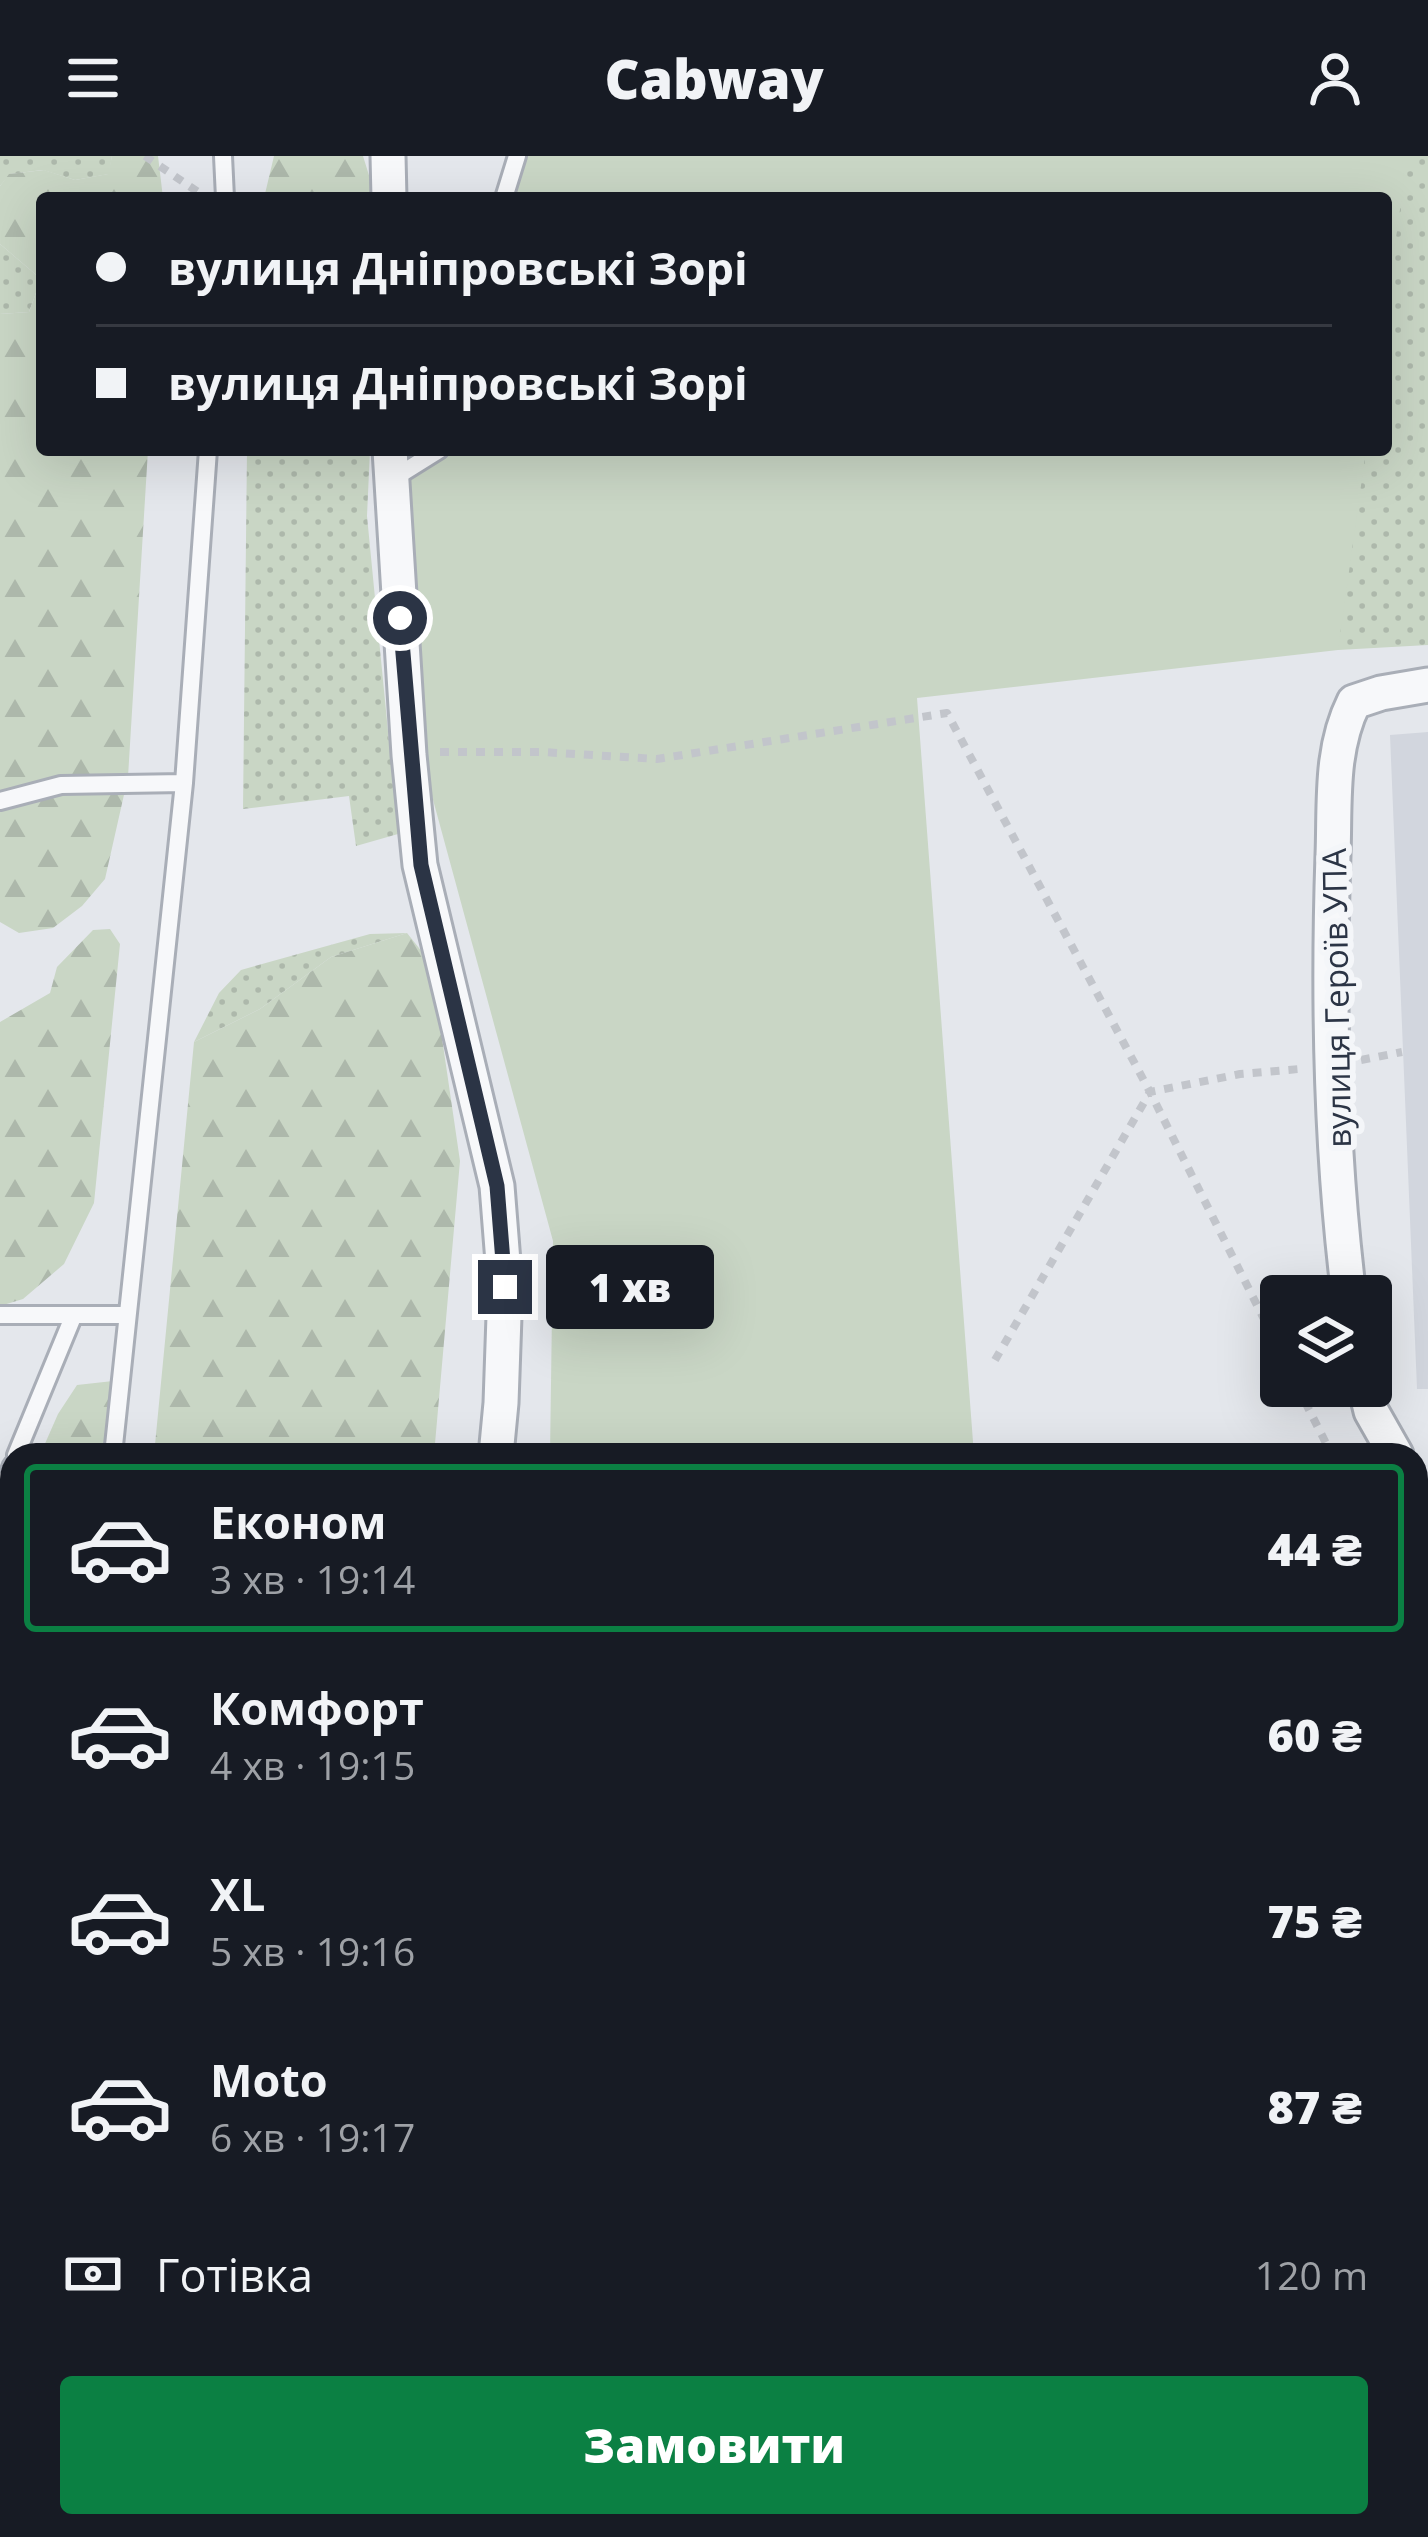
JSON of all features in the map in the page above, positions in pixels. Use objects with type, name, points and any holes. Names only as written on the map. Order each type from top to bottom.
[{"type":"street","points":[[388,156],[388,192]]},
{"type":"street","points":[[390,465],[421,865],[497,1186],[505,1287],[497,1443]]},
{"type":"street","name":"вулиця Героїв УПА","points":[[1348,1275],[1333,1065],[1336,755],[1354,703],[1428,685]]},
{"type":"street","points":[[1371,1407],[1389,1443]]},
{"type":"lane","points":[[224,156],[225,192]]},
{"type":"lane","points":[[506,192],[518,156]]},
{"type":"lane","points":[[114,1443],[184,783],[208,456]]},
{"type":"lane","points":[[390,465],[419,456]]},
{"type":"lane","points":[[0,801],[61,785],[184,783]]},
{"type":"lane","points":[[0,1315],[127,1315]]},
{"type":"lane","points":[[21,1443],[73,1317]]},
{"type":"path","points":[[145,156],[198,192]]},
{"type":"path","points":[[440,752],[657,759],[947,713],[1150,1092],[1260,1311]]},
{"type":"path","points":[[995,1360],[1150,1092],[1402,1052]]},
{"type":"path","points":[[1308,1407],[1326,1443]]},
{"type":"shaded area","points":[[1428,732],[1428,1389],[1417,1389],[1390,735]]},
{"type":"green space","points":[[0,156],[112,156],[109,174],[75,180],[43,170],[10,174],[0,186]]},
{"type":"green space","points":[[112,156],[158,156],[162,192],[36,192],[36,275],[0,244],[0,186],[9,174],[44,170],[75,180],[108,174]]},
{"type":"green space","points":[[274,156],[363,156],[374,192],[265,192]]},
{"type":"green space","points":[[512,156],[1402,156],[1404,181],[1392,266],[1392,192],[505,192]]},
{"type":"green space","points":[[1375,156],[1428,156],[1428,645],[1338,650],[1316,456],[1392,456],[1392,192],[1384,192]]},
{"type":"green space","points":[[0,244],[36,275],[36,293],[29,312],[0,314]]},
{"type":"green space","points":[[36,293],[36,456],[148,456],[128,777],[105,879],[82,906],[53,928],[19,933],[0,922],[0,314],[29,312]]},
{"type":"green space","points":[[247,456],[370,456],[367,516],[398,834],[356,846],[349,796],[243,809]]},
{"type":"green space","points":[[409,456],[1365,456],[1338,650],[917,698],[973,1443],[550,1443],[553,1241],[429,785],[427,754],[409,755],[390,480]]},
{"type":"green space","points":[[110,929],[120,944],[94,1203],[64,1264],[23,1299],[0,1306],[0,1022],[50,993],[57,967],[93,930]]},
{"type":"green space","points":[[407,933],[331,957],[260,1009],[194,1042],[219,993],[241,970],[370,934]]},
{"type":"green space","points":[[407,933],[431,963],[460,1161],[435,1443],[155,1443],[194,1042],[260,1009],[331,957]]},
{"type":"green space","points":[[113,1381],[124,1443],[45,1443],[77,1385]]},
{"type":"route","points":[[400,618],[421,865],[497,1186],[505,1287]]}]
